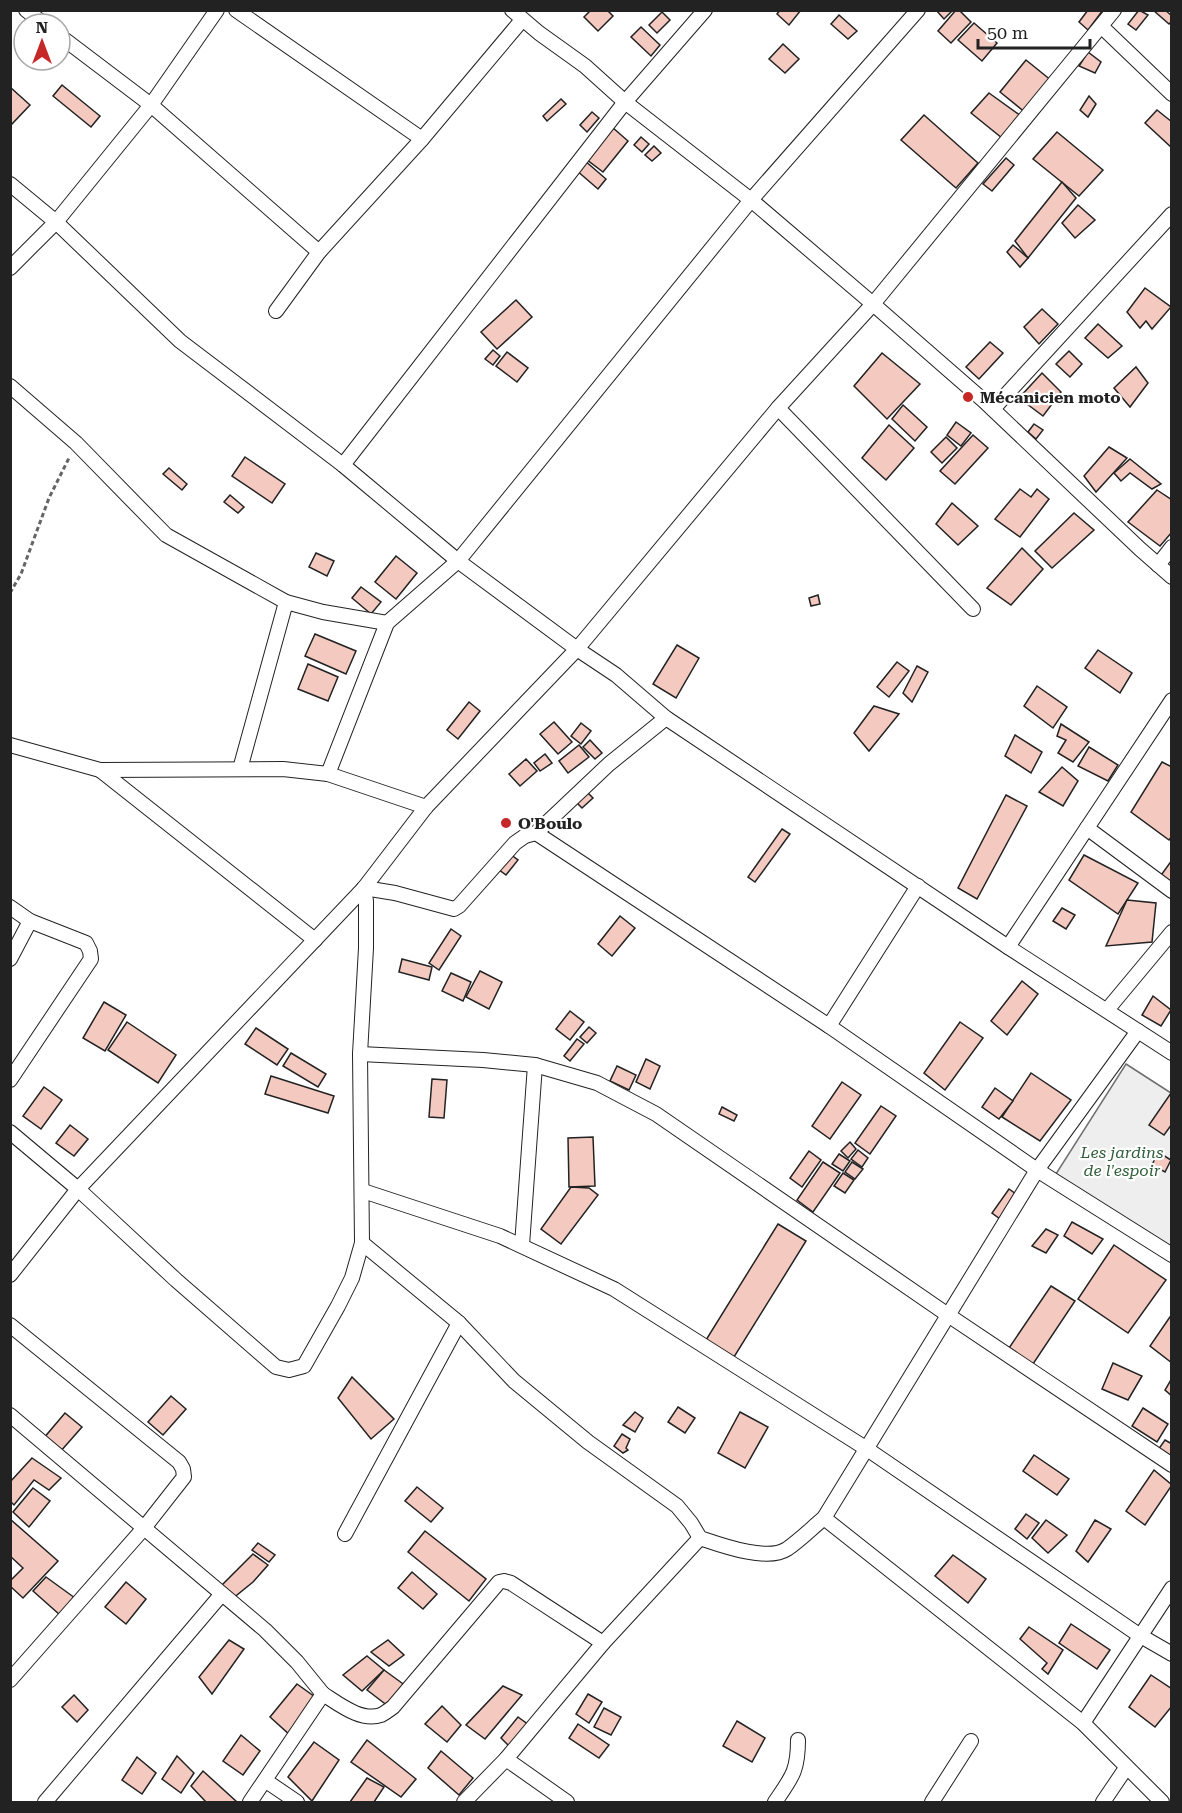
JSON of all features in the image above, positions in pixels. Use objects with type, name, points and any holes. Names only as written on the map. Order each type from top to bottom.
[{"type":"street","points":[[10,267],[56,222],[151,105],[217,10]]},
{"type":"street","points":[[236,10],[422,139]]},
{"type":"street","points":[[343,465],[625,102],[705,10]]},
{"type":"street","points":[[328,774],[387,623],[458,561],[751,200],[918,10]]},
{"type":"street","points":[[10,1275],[78,1189],[364,888],[426,807],[577,650],[778,408],[873,304],[1114,10]]},
{"type":"street","points":[[276,311],[319,252],[422,139],[517,15],[585,66],[625,102],[751,200],[873,304],[993,409],[1172,577]]},
{"type":"street","points":[[1102,27],[1172,94]]},
{"type":"street","points":[[72,45],[151,105],[319,252]]},
{"type":"street","points":[[10,184],[56,222],[180,341],[343,465],[458,561],[577,650],[616,675],[666,718],[1172,1053]]},
{"type":"street","points":[[993,409],[1172,214]]},
{"type":"street","points":[[10,386],[76,443],[166,535],[286,602],[323,612],[387,623]]},
{"type":"street","points":[[778,408],[973,609]]},
{"type":"street","points":[[1158,565],[1172,547]]},
{"type":"street","points":[[240,768],[286,602]]},
{"type":"street","points":[[1008,946],[1172,700]]},
{"type":"street","points":[[364,888],[395,893],[454,909],[515,843],[536,833],[609,764],[666,718]]},
{"type":"street","points":[[10,745],[100,770],[240,768],[283,769],[328,774],[426,807]]},
{"type":"street","points":[[100,770],[315,940]]},
{"type":"street","points":[[1087,828],[1172,891]]},
{"type":"street","points":[[536,833],[829,1026],[1037,1170],[1172,1255]]},
{"type":"street","points":[[829,1026],[918,886]]},
{"type":"street","points":[[10,1132],[78,1189],[176,1280],[276,1367],[288,1370],[304,1366],[352,1278],[363,1243],[360,1054],[366,948],[364,888]]},
{"type":"street","points":[[10,907],[30,921],[86,943],[91,959],[10,1080]]},
{"type":"street","points":[[10,959],[30,921]]},
{"type":"street","points":[[1107,1010],[1172,932]]},
{"type":"street","points":[[363,1243],[459,1323],[514,1381],[588,1442],[677,1506],[700,1538],[761,1554],[785,1551],[824,1518],[1037,1170],[1138,1031]]},
{"type":"street","points":[[360,1054],[535,1065],[597,1083],[656,1114],[948,1315],[1172,1465]]},
{"type":"street","points":[[522,1245],[535,1065]]},
{"type":"street","points":[[363,1191],[500,1236],[614,1289],[867,1449],[1139,1635],[1172,1654]]},
{"type":"street","points":[[345,1534],[459,1323]]},
{"type":"street","points":[[10,1324],[179,1462],[184,1477],[144,1528],[10,1680]]},
{"type":"street","points":[[10,1415],[265,1630],[297,1662],[323,1694],[352,1712],[372,1716],[381,1715],[393,1707],[500,1582],[511,1583],[603,1643]]},
{"type":"street","points":[[824,1518],[1083,1723],[1162,1803]]},
{"type":"street","points":[[464,1803],[506,1760],[603,1643],[700,1538]]},
{"type":"street","points":[[1083,1723],[1172,1588]]},
{"type":"street","points":[[45,1803],[221,1595]]},
{"type":"street","points":[[250,1803],[323,1694]]},
{"type":"street","points":[[775,1803],[792,1778],[798,1761],[798,1740]]},
{"type":"street","points":[[932,1803],[971,1741]]},
{"type":"street","points":[[506,1760],[567,1803]]},
{"type":"street","points":[[1103,1803],[1126,1768]]},
{"type":"street","points":[[266,1781],[297,1803]]},
{"type":"path","points":[[10,593],[21,574],[49,498],[76,443]]},
{"type":"green space","name":"Les jardins de l'espoir","points":[[1126,1064],[1171,1093],[1171,1250],[1054,1177]]},
{"type":"building","points":[[591,10],[607,10],[613,16],[598,31],[584,17]]},
{"type":"building","points":[[780,10],[801,10],[789,25],[777,14]]},
{"type":"building","points":[[936,10],[953,10],[944,19]]},
{"type":"building","points":[[956,10],[959,10],[971,22],[951,43],[938,31]]},
{"type":"building","points":[[1088,10],[1103,10],[1088,30],[1079,22]]},
{"type":"building","points":[[1139,10],[1148,15],[1136,30],[1128,24]]},
{"type":"building","points":[[1153,10],[1165,10],[1172,16],[1172,21],[1169,24]]},
{"type":"building","points":[[662,12],[670,20],[657,33],[649,25]]},
{"type":"building","points":[[839,15],[857,31],[848,39],[831,24]]},
{"type":"building","points":[[974,23],[997,43],[982,61],[958,40]]},
{"type":"building","points":[[641,27],[660,45],[651,56],[631,37]]},
{"type":"building","points":[[783,44],[799,59],[785,73],[769,59]]},
{"type":"building","points":[[1088,52],[1101,62],[1095,73],[1079,66]]},
{"type":"building","points":[[1026,60],[1052,81],[1026,113],[1000,92]]},
{"type":"building","points":[[62,85],[100,116],[91,127],[53,96]]},
{"type":"building","points":[[10,87],[30,105],[10,126]]},
{"type":"building","points":[[989,93],[1021,116],[1002,138],[971,113]]},
{"type":"building","points":[[1089,96],[1096,104],[1088,117],[1080,110]]},
{"type":"building","points":[[561,99],[566,104],[547,121],[543,116]]},
{"type":"building","points":[[1157,110],[1172,122],[1172,148],[1145,123]]},
{"type":"building","points":[[592,112],[599,118],[587,132],[580,125]]},
{"type":"building","points":[[924,115],[978,163],[956,188],[901,140]]},
{"type":"building","points":[[612,127],[628,141],[603,172],[586,159]]},
{"type":"building","points":[[1057,132],[1103,170],[1079,196],[1033,159]]},
{"type":"building","points":[[641,137],[649,144],[642,152],[634,145]]},
{"type":"building","points":[[654,146],[661,153],[652,161],[645,155]]},
{"type":"building","points":[[1006,158],[1014,165],[992,191],[983,184]]},
{"type":"building","points":[[584,160],[606,179],[598,189],[576,170]]},
{"type":"building","points":[[1062,182],[1076,198],[1028,258],[1015,241]]},
{"type":"building","points":[[1078,205],[1095,220],[1075,238],[1062,223]]},
{"type":"building","points":[[1013,245],[1028,258],[1020,267],[1007,252]]},
{"type":"building","points":[[1145,288],[1171,307],[1152,329],[1146,321],[1140,328],[1127,312]]},
{"type":"building","points":[[516,300],[532,317],[497,349],[481,332]]},
{"type":"building","points":[[1042,309],[1058,324],[1039,344],[1024,327]]},
{"type":"building","points":[[1098,324],[1122,346],[1108,358],[1085,338]]},
{"type":"building","points":[[990,342],[1003,353],[979,379],[966,367]]},
{"type":"building","points":[[493,350],[500,356],[493,365],[485,359]]},
{"type":"building","points":[[1069,351],[1082,364],[1070,377],[1056,364]]},
{"type":"building","points":[[507,352],[528,368],[517,382],[496,366]]},
{"type":"building","points":[[882,353],[920,384],[887,419],[854,386]]},
{"type":"building","points":[[1136,367],[1148,383],[1130,407],[1114,388]]},
{"type":"building","points":[[1042,373],[1061,392],[1043,416],[1019,398]]},
{"type":"building","points":[[903,405],[927,427],[915,441],[892,419]]},
{"type":"building","points":[[956,422],[971,433],[961,446],[947,435]]},
{"type":"building","points":[[1034,424],[1043,430],[1036,439],[1028,432]]},
{"type":"building","points":[[889,425],[914,448],[886,480],[862,458]]},
{"type":"building","points":[[973,435],[988,448],[955,484],[940,471]]},
{"type":"building","points":[[946,437],[957,448],[942,463],[931,452]]},
{"type":"building","points":[[1109,447],[1127,458],[1096,492],[1084,476]]},
{"type":"building","points":[[245,457],[285,484],[272,503],[232,476]]},
{"type":"building","points":[[1130,459],[1161,484],[1152,489],[1130,473],[1121,481],[1114,473]]},
{"type":"building","points":[[169,468],[187,484],[182,490],[163,474]]},
{"type":"building","points":[[1020,489],[1031,497],[1037,489],[1049,499],[1020,537],[995,519]]},
{"type":"building","points":[[1157,490],[1172,500],[1172,532],[1160,546],[1128,522]]},
{"type":"building","points":[[230,495],[244,507],[238,513],[224,502]]},
{"type":"building","points":[[952,503],[978,526],[958,545],[936,524]]},
{"type":"building","points":[[1074,513],[1094,530],[1052,568],[1035,551]]},
{"type":"building","points":[[1022,548],[1043,569],[1011,605],[987,588]]},
{"type":"building","points":[[316,553],[334,561],[327,576],[309,567]]},
{"type":"building","points":[[396,556],[417,573],[396,599],[375,582]]},
{"type":"building","points":[[361,587],[381,602],[371,614],[352,598]]},
{"type":"building","points":[[818,595],[820,604],[811,606],[809,598]]},
{"type":"building","points":[[315,634],[356,651],[346,674],[305,656]]},
{"type":"building","points":[[677,645],[699,658],[676,698],[653,684]]},
{"type":"building","points":[[1098,650],[1132,673],[1120,693],[1085,668]]},
{"type":"building","points":[[897,662],[909,671],[889,697],[877,687]]},
{"type":"building","points":[[308,664],[338,677],[328,701],[298,689]]},
{"type":"building","points":[[917,666],[928,672],[912,702],[903,693]]},
{"type":"building","points":[[1037,686],[1067,707],[1053,728],[1024,706]]},
{"type":"building","points":[[469,702],[480,711],[458,739],[447,730]]},
{"type":"building","points":[[874,706],[899,714],[869,751],[854,733]]},
{"type":"building","points":[[554,722],[572,742],[558,754],[540,734]]},
{"type":"building","points":[[581,723],[591,731],[581,744],[571,736]]},
{"type":"building","points":[[1061,724],[1089,742],[1073,762],[1058,753],[1066,740],[1057,736]]},
{"type":"building","points":[[1015,735],[1042,752],[1031,773],[1005,756]]},
{"type":"building","points":[[590,740],[602,753],[595,759],[583,747]]},
{"type":"building","points":[[579,745],[589,757],[568,773],[559,761]]},
{"type":"building","points":[[1089,747],[1118,765],[1108,781],[1078,766]]},
{"type":"building","points":[[545,754],[552,763],[540,771],[534,763]]},
{"type":"building","points":[[526,759],[537,771],[520,786],[509,774]]},
{"type":"building","points":[[1162,762],[1172,767],[1172,836],[1169,840],[1131,812]]},
{"type":"building","points":[[1062,767],[1078,781],[1063,806],[1039,792]]},
{"type":"building","points":[[586,791],[593,798],[582,808],[575,801]]},
{"type":"building","points":[[1006,795],[1027,806],[977,899],[958,888]]},
{"type":"building","points":[[782,829],[790,834],[755,882],[748,877]]},
{"type":"building","points":[[510,854],[518,860],[506,875],[498,869]]},
{"type":"building","points":[[1084,855],[1138,883],[1118,914],[1069,880]]},
{"type":"building","points":[[1172,860],[1172,886],[1159,878]]},
{"type":"building","points":[[1127,900],[1156,903],[1152,942],[1106,946]]},
{"type":"building","points":[[1062,908],[1075,915],[1066,929],[1053,921]]},
{"type":"building","points":[[620,916],[635,928],[612,956],[598,944]]},
{"type":"building","points":[[451,929],[461,936],[439,970],[429,963]]},
{"type":"building","points":[[402,959],[432,967],[429,980],[399,972]]},
{"type":"building","points":[[480,971],[502,982],[489,1009],[466,997]]},
{"type":"building","points":[[451,973],[471,982],[463,1001],[442,991]]},
{"type":"building","points":[[1022,981],[1038,994],[1007,1035],[991,1021]]},
{"type":"building","points":[[1153,996],[1171,1010],[1161,1026],[1142,1015]]},
{"type":"building","points":[[104,1002],[126,1015],[105,1051],[83,1038]]},
{"type":"building","points":[[570,1011],[584,1022],[570,1040],[556,1029]]},
{"type":"building","points":[[127,1022],[176,1055],[158,1083],[108,1050]]},
{"type":"building","points":[[960,1022],[983,1038],[945,1090],[924,1073]]},
{"type":"building","points":[[589,1027],[596,1033],[587,1043],[580,1037]]},
{"type":"building","points":[[256,1028],[288,1049],[277,1065],[245,1044]]},
{"type":"building","points":[[577,1039],[584,1044],[570,1061],[564,1056]]},
{"type":"building","points":[[291,1053],[326,1074],[318,1087],[283,1066]]},
{"type":"building","points":[[646,1059],[660,1066],[650,1089],[636,1082]]},
{"type":"building","points":[[617,1066],[636,1075],[629,1090],[610,1081]]},
{"type":"building","points":[[1031,1073],[1071,1100],[1040,1141],[1002,1117]]},
{"type":"building","points":[[271,1076],[334,1096],[328,1113],[265,1094]]},
{"type":"building","points":[[432,1079],[447,1080],[444,1118],[429,1117]]},
{"type":"building","points":[[842,1082],[861,1095],[830,1139],[812,1126]]},
{"type":"building","points":[[44,1087],[62,1100],[41,1129],[23,1116]]},
{"type":"building","points":[[995,1088],[1013,1101],[999,1119],[982,1107]]},
{"type":"building","points":[[1171,1093],[1172,1124],[1164,1135],[1149,1125]]},
{"type":"building","points":[[881,1106],[896,1116],[870,1154],[855,1143]]},
{"type":"building","points":[[722,1107],[737,1115],[734,1121],[719,1114]]},
{"type":"building","points":[[70,1125],[88,1139],[74,1156],[56,1143]]},
{"type":"building","points":[[593,1137],[595,1186],[569,1187],[568,1138]]},
{"type":"building","points":[[850,1142],[856,1149],[848,1158],[841,1151]]},
{"type":"building","points":[[858,1150],[868,1158],[862,1167],[851,1159]]},
{"type":"building","points":[[809,1151],[821,1160],[802,1187],[790,1178]]},
{"type":"building","points":[[1158,1152],[1171,1160],[1165,1172],[1152,1165]]},
{"type":"building","points":[[839,1154],[850,1161],[843,1171],[832,1164]]},
{"type":"building","points":[[823,1162],[840,1173],[813,1212],[797,1200]]},
{"type":"building","points":[[852,1162],[863,1169],[855,1179],[845,1172]]},
{"type":"building","points":[[843,1173],[854,1180],[845,1193],[834,1186]]},
{"type":"building","points":[[571,1187],[589,1188],[598,1195],[561,1244],[541,1229]]},
{"type":"building","points":[[1009,1189],[1016,1194],[1000,1219],[992,1213]]},
{"type":"building","points":[[1072,1222],[1103,1239],[1092,1254],[1064,1236]]},
{"type":"building","points":[[778,1224],[806,1241],[734,1357],[706,1340]]},
{"type":"building","points":[[1046,1229],[1058,1235],[1046,1253],[1032,1246]]},
{"type":"building","points":[[1114,1245],[1166,1280],[1128,1333],[1078,1299]]},
{"type":"building","points":[[1051,1286],[1075,1301],[1033,1364],[1009,1348]]},
{"type":"building","points":[[1172,1314],[1172,1363],[1150,1346]]},
{"type":"building","points":[[1113,1363],[1142,1376],[1128,1400],[1102,1389]]},
{"type":"building","points":[[352,1377],[394,1419],[371,1439],[338,1398]]},
{"type":"building","points":[[1172,1378],[1172,1396],[1165,1390]]},
{"type":"building","points":[[171,1396],[186,1409],[163,1435],[148,1422]]},
{"type":"building","points":[[678,1407],[695,1418],[685,1433],[668,1422]]},
{"type":"building","points":[[1143,1408],[1168,1424],[1157,1442],[1132,1426]]},
{"type":"building","points":[[635,1412],[643,1418],[635,1432],[623,1425]]},
{"type":"building","points":[[740,1412],[768,1427],[745,1468],[718,1453]]},
{"type":"building","points":[[65,1413],[82,1427],[60,1452],[43,1439]]},
{"type":"building","points":[[622,1434],[630,1439],[626,1448],[628,1450],[623,1453],[614,1446]]},
{"type":"building","points":[[1165,1440],[1172,1444],[1172,1459],[1158,1450]]},
{"type":"building","points":[[1034,1455],[1069,1479],[1057,1495],[1023,1471]]},
{"type":"building","points":[[32,1458],[61,1478],[49,1490],[34,1480],[14,1505],[10,1501],[10,1482]]},
{"type":"building","points":[[1154,1470],[1172,1485],[1145,1525],[1126,1511]]},
{"type":"building","points":[[417,1487],[443,1508],[431,1522],[405,1501]]},
{"type":"building","points":[[33,1488],[50,1501],[29,1527],[13,1512]]},
{"type":"building","points":[[1026,1514],[1039,1523],[1027,1539],[1015,1529]]},
{"type":"building","points":[[10,1519],[58,1561],[23,1598],[10,1586],[10,1581],[23,1568],[10,1556]]},
{"type":"building","points":[[1046,1520],[1067,1535],[1048,1553],[1032,1538]]},
{"type":"building","points":[[1095,1520],[1111,1529],[1088,1562],[1076,1551]]},
{"type":"building","points":[[425,1531],[486,1579],[469,1601],[408,1552]]},
{"type":"building","points":[[258,1543],[275,1555],[269,1562],[252,1550]]},
{"type":"building","points":[[253,1554],[268,1565],[253,1582],[232,1599],[219,1588]]},
{"type":"building","points":[[953,1555],[986,1579],[968,1603],[935,1576]]},
{"type":"building","points":[[412,1572],[437,1594],[423,1609],[398,1588]]},
{"type":"building","points":[[46,1577],[75,1598],[60,1615],[33,1591]]},
{"type":"building","points":[[126,1582],[146,1599],[126,1624],[105,1607]]},
{"type":"building","points":[[1071,1624],[1110,1650],[1097,1669],[1059,1643]]},
{"type":"building","points":[[1029,1627],[1063,1650],[1048,1674],[1042,1669],[1047,1663],[1020,1639]]},
{"type":"building","points":[[229,1640],[244,1649],[212,1694],[199,1677]]},
{"type":"building","points":[[388,1640],[404,1655],[389,1666],[371,1652]]},
{"type":"building","points":[[367,1656],[384,1670],[362,1691],[343,1675]]},
{"type":"building","points":[[384,1670],[406,1686],[388,1706],[367,1690]]},
{"type":"building","points":[[1151,1675],[1172,1689],[1172,1706],[1155,1727],[1129,1707]]},
{"type":"building","points":[[297,1684],[315,1697],[290,1735],[270,1717]]},
{"type":"building","points":[[503,1686],[522,1695],[485,1739],[466,1725]]},
{"type":"building","points":[[588,1694],[602,1702],[589,1723],[576,1714]]},
{"type":"building","points":[[74,1695],[88,1710],[77,1722],[62,1707]]},
{"type":"building","points":[[442,1706],[461,1725],[447,1742],[425,1724]]},
{"type":"building","points":[[604,1708],[621,1717],[611,1735],[594,1727]]},
{"type":"building","points":[[518,1717],[529,1725],[511,1748],[501,1738]]},
{"type":"building","points":[[737,1721],[765,1738],[752,1762],[723,1746]]},
{"type":"building","points":[[578,1724],[609,1745],[599,1758],[569,1738]]},
{"type":"building","points":[[241,1735],[260,1751],[243,1775],[223,1761]]},
{"type":"building","points":[[367,1740],[416,1779],[401,1797],[351,1762]]},
{"type":"building","points":[[314,1742],[339,1760],[312,1801],[288,1777]]},
{"type":"building","points":[[441,1751],[473,1778],[459,1795],[428,1768]]},
{"type":"building","points":[[177,1756],[194,1773],[181,1793],[162,1779]]},
{"type":"building","points":[[137,1757],[156,1773],[142,1794],[122,1780]]},
{"type":"building","points":[[203,1771],[237,1802],[206,1802],[191,1786]]},
{"type":"building","points":[[367,1778],[384,1787],[374,1802],[350,1802]]},
{"type":"place","name":"Mécanicien moto","points":[[968,397]]},
{"type":"place","name":"O'Boulo","points":[[506,823]]}]
